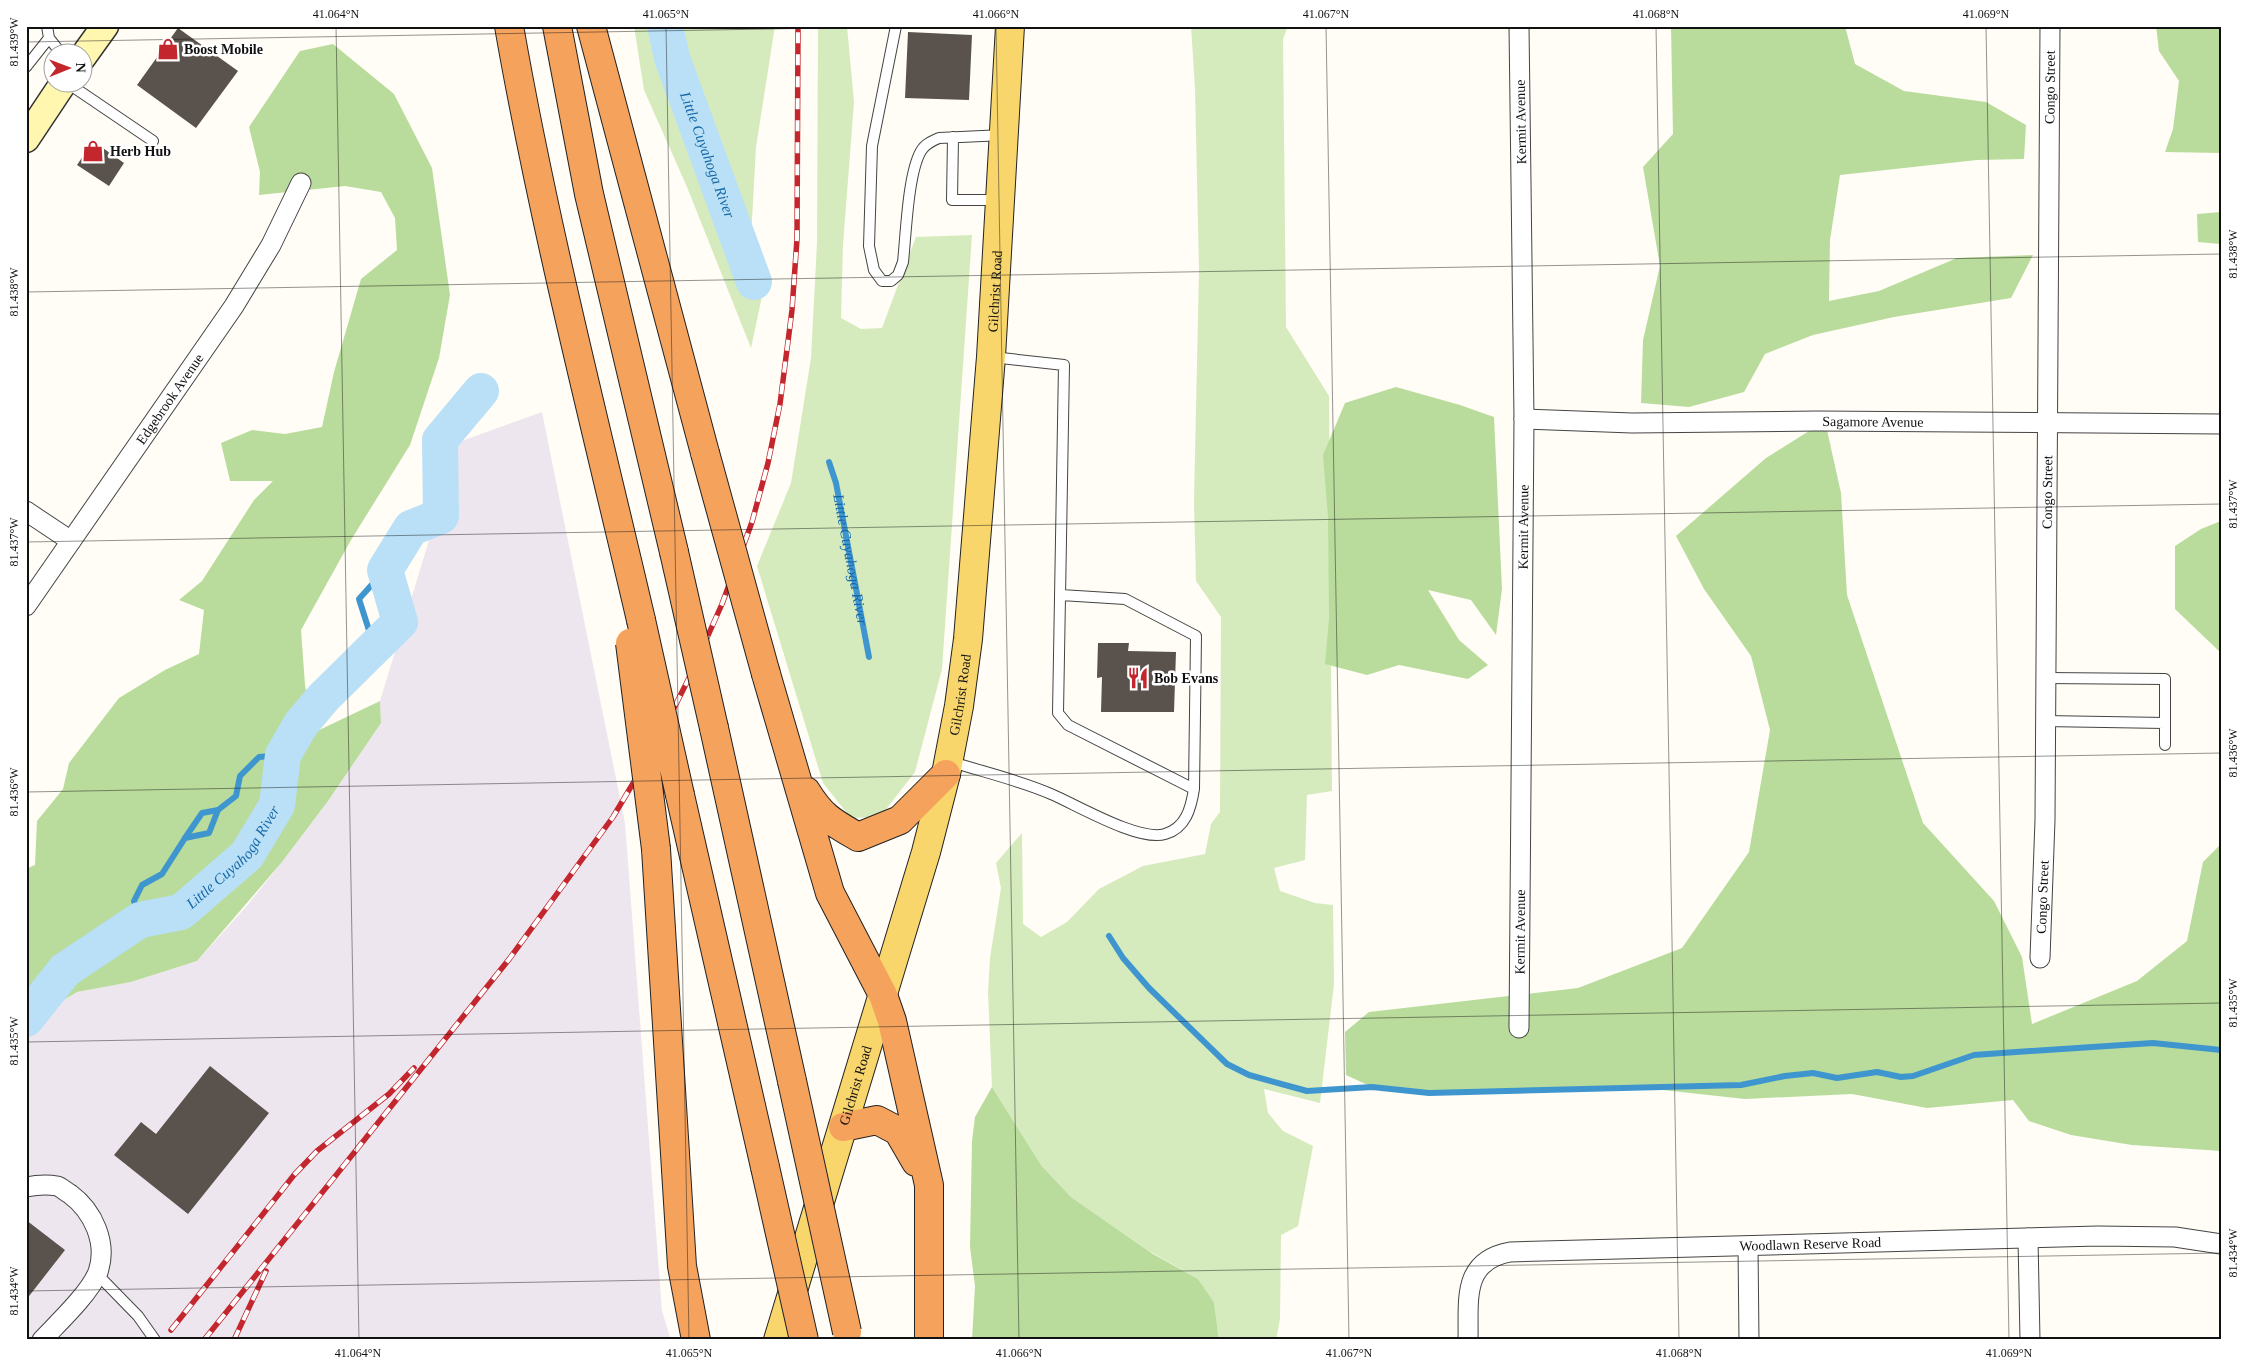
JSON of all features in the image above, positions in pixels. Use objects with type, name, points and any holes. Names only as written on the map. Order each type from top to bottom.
[{"type":"highway","points":[[510,26],[525,119],[550,238],[617,517],[635,632],[656,849],[682,1266],[696,1340]]},
{"type":"highway","points":[[557,26],[589,194],[714,728],[848,1336]]},
{"type":"highway","points":[[591,26],[766,674],[830,893],[883,995],[892,1021],[929,1185],[929,1340]]},
{"type":"highway","points":[[635,632],[680,795],[804,1340]]},
{"type":"highway","points":[[794,772],[828,820],[858,837],[900,820],[947,768]]},
{"type":"highway","points":[[843,1127],[877,1120],[898,1131],[929,1185]]},
{"type":"main road","name":"Gilchrist Road","points":[[778,1340],[926,852],[947,768],[968,639],[991,357],[1010,26]]},
{"type":"street","points":[[92,44],[105,26]]},
{"type":"street","name":"Kermit Avenue","points":[[1519,1028],[1524,419],[1520,26]]},
{"type":"street","name":"Congo Street","points":[[2040,958],[2044,820],[2050,26]]},
{"type":"street","points":[[28,133],[58,92]]},
{"type":"street","name":"Edgebrook Avenue","points":[[26,606],[234,306],[271,244],[301,183]]},
{"type":"street","name":"Sagamore Avenue","points":[[1524,419],[1632,423],[2047,422],[2221,424]]},
{"type":"street","points":[[26,511],[71,541]]},
{"type":"street","points":[[26,1187],[40,1185],[58,1186],[75,1198],[90,1214],[98,1230],[101,1248],[97,1274],[70,1310],[42,1340]]},
{"type":"street","name":"Woodlawn Reserve Road","points":[[1468,1340],[1471,1278],[1478,1267],[1496,1254],[1510,1252],[2028,1238],[2175,1237],[2221,1244]]},
{"type":"street","points":[[2028,1238],[2030,1340]]},
{"type":"street","points":[[1748,1246],[1749,1340]]},
{"type":"lane","points":[[46,26],[49,38],[52,42]]},
{"type":"lane","points":[[896,26],[872,146],[869,246],[874,270],[882,281],[891,281],[898,275],[903,262],[914,170],[921,150],[930,142],[939,138],[1005,135]]},
{"type":"lane","points":[[27,66],[49,38]]},
{"type":"lane","points":[[80,92],[153,141]]},
{"type":"lane","points":[[953,137],[952,200],[1001,200]]},
{"type":"lane","points":[[991,357],[1064,365],[1058,713],[1068,725],[1194,789]]},
{"type":"lane","points":[[947,768],[1052,794],[1134,831],[1151,835],[1169,833],[1182,822],[1188,813],[1194,789],[1196,636],[1125,599],[1061,595]]},
{"type":"lane","points":[[2045,678],[2165,679],[2165,745]]},
{"type":"lane","points":[[2044,721],[2165,723]]},
{"type":"lane","points":[[97,1274],[138,1316],[155,1340]]},
{"type":"shaded area","points":[[542,412],[625,823],[662,1311],[671,1340],[26,1340],[26,1023],[77,992],[131,982],[197,961],[245,908],[328,801],[381,723],[380,701],[459,442]]},
{"type":"green space","points":[[634,26],[775,26],[756,147],[751,238],[765,282],[751,348],[687,187],[644,90]]},
{"type":"green space","points":[[818,26],[847,26],[854,102],[843,245],[841,318],[861,329],[882,328],[916,237],[972,235],[942,669],[915,772],[880,817],[851,818],[823,783],[757,566],[791,483],[811,358],[817,243]]},
{"type":"green space","points":[[1191,26],[1288,26],[1283,39],[1286,327],[1329,396],[1332,791],[1307,795],[1305,860],[1274,868],[1280,891],[1315,903],[1333,905],[1334,984],[1320,1103],[1264,1089],[1268,1113],[1283,1131],[1313,1146],[1298,1226],[1281,1235],[1280,1319],[1276,1340],[1219,1340],[1214,1302],[1198,1279],[1149,1251],[1071,1197],[1041,1165],[992,1087],[988,992],[990,958],[1001,888],[996,863],[1022,833],[1023,924],[1041,937],[1067,922],[1099,889],[1143,866],[1205,854],[1211,824],[1220,812],[1221,617],[1196,581],[1194,501],[1199,270],[1195,88]]},
{"type":"green space","points":[[1671,26],[1845,26],[1855,64],[1904,91],[1986,102],[2026,125],[2024,159],[1977,160],[1840,175],[1830,240],[1829,301],[1879,291],[1957,258],[2033,255],[2011,298],[1894,317],[1813,335],[1765,354],[1744,392],[1689,407],[1641,403],[1643,340],[1660,266],[1643,167],[1673,134]]},
{"type":"green space","points":[[2156,26],[2221,26],[2221,153],[2165,152],[2173,129],[2179,81],[2159,51]]},
{"type":"green space","points":[[333,44],[394,94],[432,168],[450,295],[439,358],[410,445],[351,540],[301,630],[305,685],[313,733],[380,701],[381,723],[328,801],[282,862],[197,961],[131,982],[77,992],[26,1023],[26,869],[35,865],[37,821],[63,789],[69,763],[119,698],[165,670],[199,654],[204,610],[179,600],[202,581],[254,500],[273,481],[230,481],[221,443],[252,430],[285,434],[322,427],[334,372],[361,279],[397,250],[395,218],[381,192],[345,186],[259,195],[260,172],[249,127],[300,51]]},
{"type":"green space","points":[[2221,212],[2221,244],[2198,242],[2197,214]]},
{"type":"green space","points":[[1396,387],[1460,405],[1494,417],[1502,589],[1496,635],[1471,600],[1428,590],[1459,640],[1488,665],[1468,679],[1399,665],[1367,675],[1325,664],[1329,618],[1328,517],[1323,455],[1345,403]]},
{"type":"green space","points":[[1825,421],[1841,493],[1847,595],[1923,823],[1994,901],[2022,957],[2032,1024],[2137,981],[2187,941],[2203,862],[2221,844],[2221,1151],[2132,1145],[2071,1135],[2029,1121],[2013,1100],[1927,1108],[1852,1094],[1745,1099],[1644,1088],[1429,1093],[1372,1087],[1346,1075],[1345,1032],[1369,1012],[1578,988],[1682,948],[1749,852],[1770,730],[1751,656],[1704,589],[1676,536],[1766,458]]},
{"type":"green space","points":[[2221,521],[2221,653],[2175,609],[2175,546],[2201,529]]},
{"type":"green space","points":[[992,1087],[1041,1165],[1071,1197],[1153,1254],[1198,1279],[1214,1302],[1219,1340],[972,1340],[975,1286],[970,1247],[972,1141],[975,1117]]},
{"type":"building","points":[[178,28],[238,71],[196,128],[137,85]]},
{"type":"building","points":[[908,32],[972,35],[969,100],[905,98]]},
{"type":"building","points":[[93,141],[124,163],[109,186],[77,165]]},
{"type":"building","name":"Bob Evans","points":[[1098,643],[1129,643],[1128,651],[1176,652],[1174,712],[1101,712],[1102,677],[1097,678]]},
{"type":"building","points":[[210,1066],[269,1113],[188,1214],[114,1155],[141,1122],[156,1134]]},
{"type":"building","points":[[26,1220],[65,1250],[26,1300]]},
{"type":"waterway","name":"Little Cuyahoga River","points":[[665,26],[672,58],[754,282]]},
{"type":"waterway","name":"Little Cuyahoga River","points":[[752,276],[754,282]]},
{"type":"waterway","name":"Little Cuyahoga River","points":[[26,1019],[65,970],[140,920],[181,912],[247,855],[277,805],[283,755],[301,724],[323,698],[400,622],[385,570],[411,528],[441,516],[440,440],[481,391]]},
{"type":"waterway","name":"Little Cuyahoga River","points":[[829,462],[836,483],[869,657]]},
{"type":"waterway","name":"Little Cuyahoga River","points":[[374,646],[359,599],[385,570]]},
{"type":"waterway","name":"Little Cuyahoga River","points":[[140,920],[134,901],[142,885],[162,874],[185,838],[209,833],[218,810],[236,796],[240,776],[259,757],[283,755]]},
{"type":"waterway","name":"Little Cuyahoga River","points":[[185,838],[202,813],[218,810]]},
{"type":"waterway","points":[[1109,936],[1123,958],[1149,988],[1227,1064],[1249,1075],[1307,1091],[1372,1087],[1429,1093],[1741,1085],[1785,1076],[1813,1073],[1837,1078],[1877,1072],[1901,1077],[1913,1076],[1974,1055],[2153,1043],[2221,1050]]},
{"type":"railway","points":[[204,1340],[510,958],[613,817],[654,748],[690,676],[722,604],[752,522],[768,463],[780,404],[792,310],[797,239],[798,26]]},
{"type":"railway","points":[[171,1330],[294,1175],[317,1151],[389,1094],[414,1068]]},
{"type":"railway","points":[[234,1340],[266,1271]]},
{"type":"place","name":"Boost Mobile","points":[[168,49]]},
{"type":"place","name":"Herb Hub","points":[[93,151]]},
{"type":"place","name":"Bob Evans","points":[[1138,678]]}]
